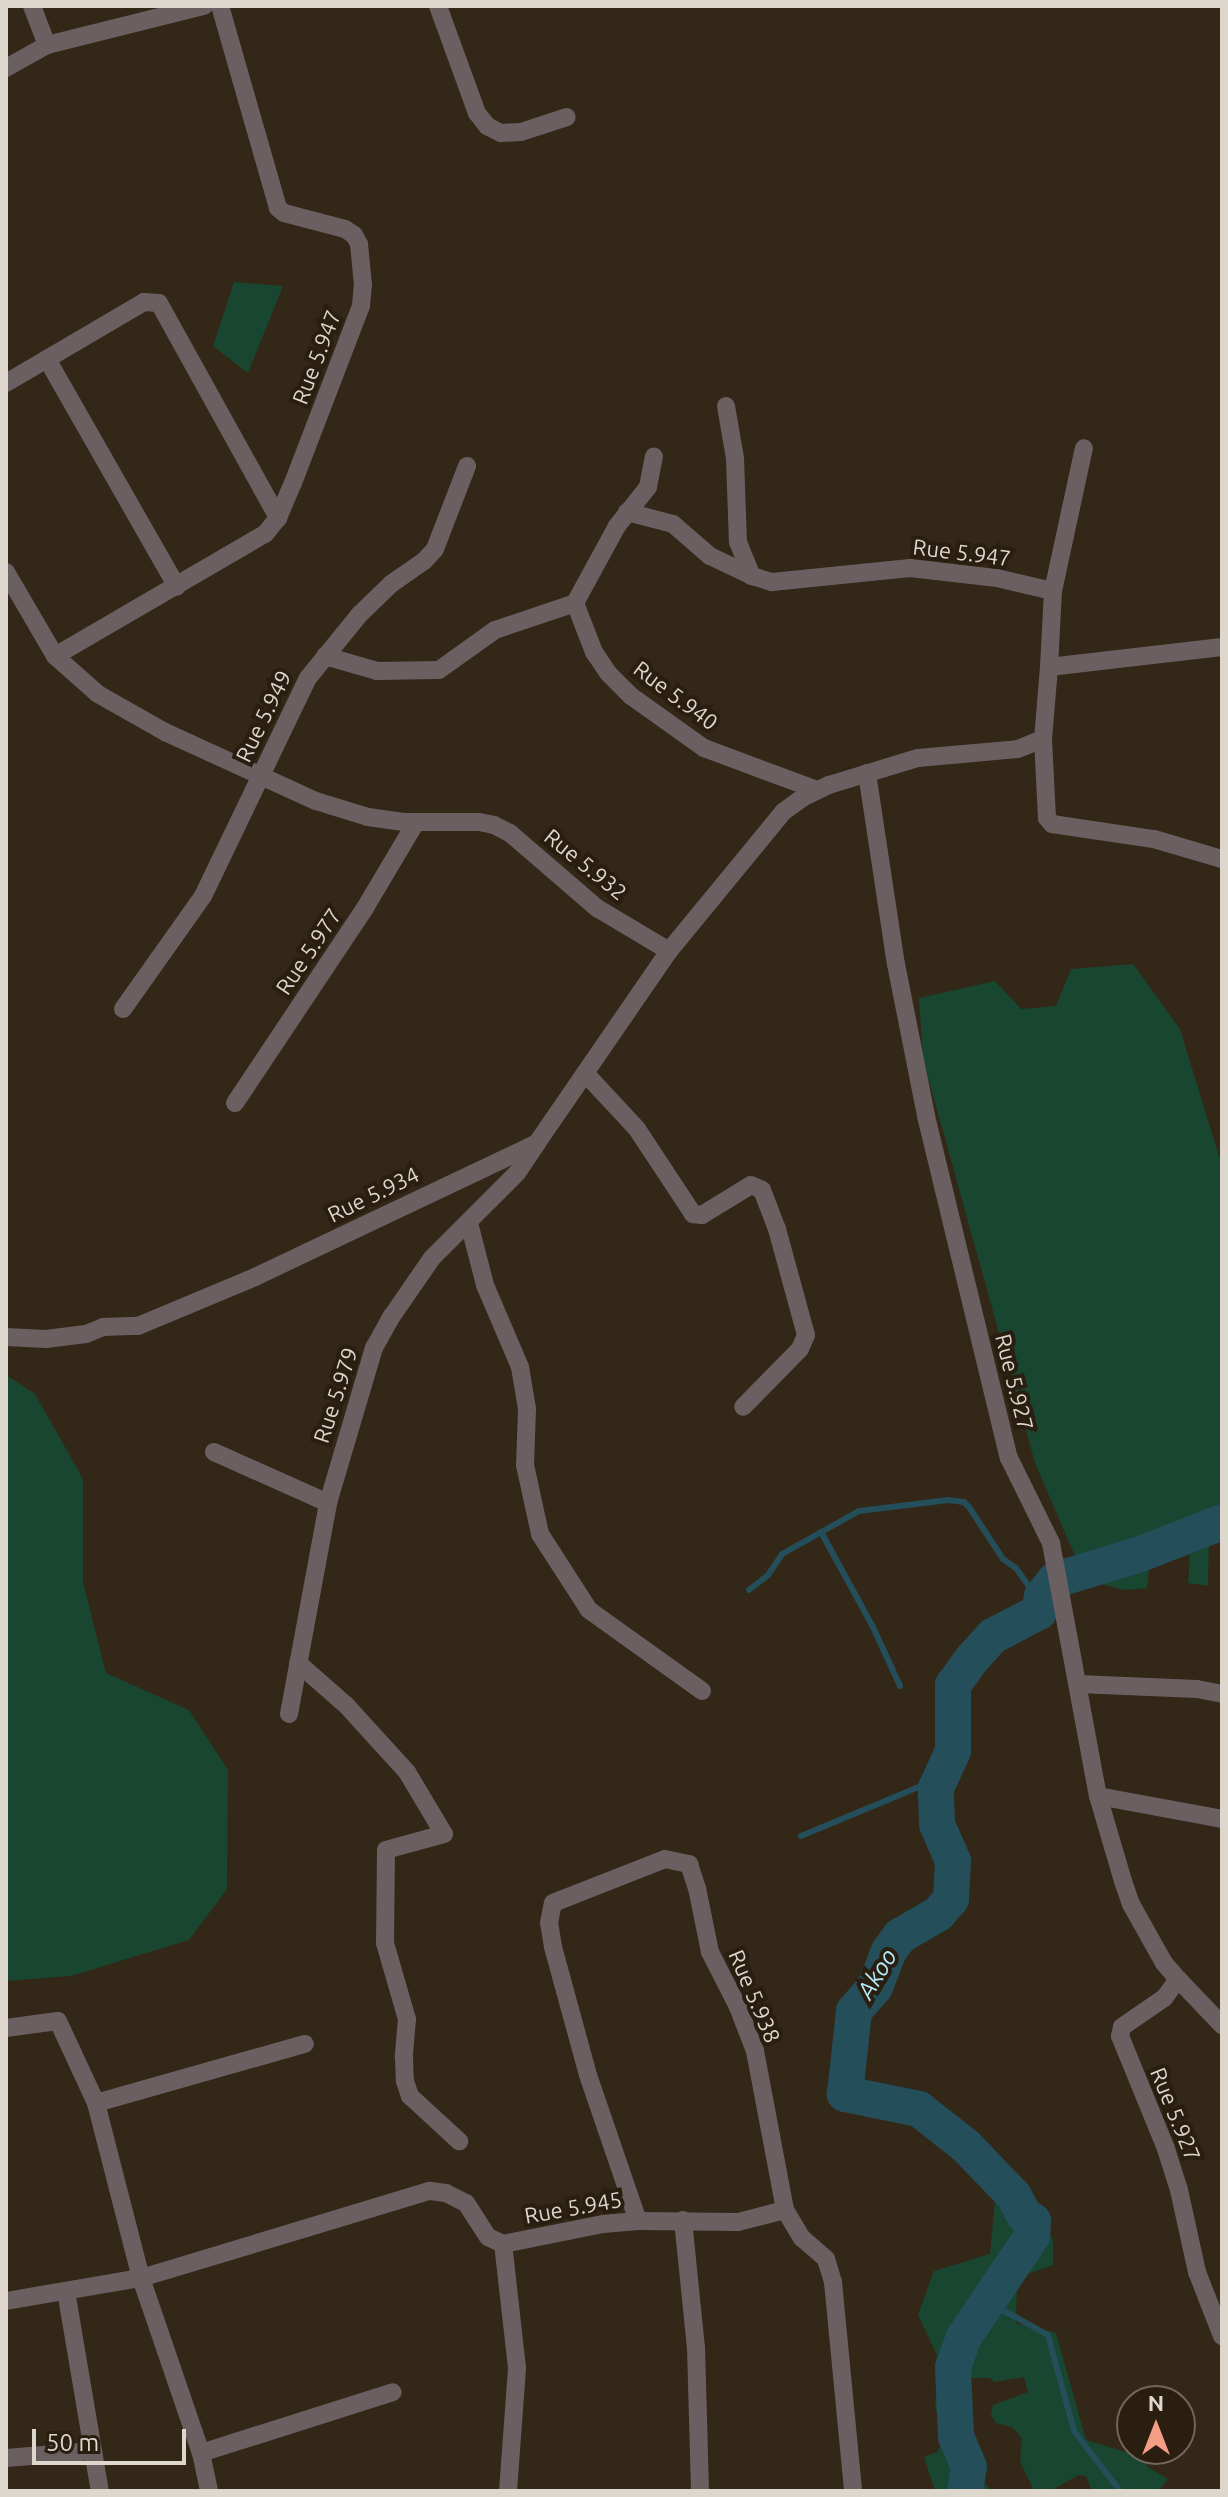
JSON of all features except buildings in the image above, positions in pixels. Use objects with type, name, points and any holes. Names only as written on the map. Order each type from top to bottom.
[{"type":"street","points":[[32,6],[47,45]]},
{"type":"street","points":[[6,68],[47,45],[204,6]]},
{"type":"street","name":"Rue 5.947","points":[[55,656],[265,534],[278,518],[361,306],[359,244],[345,229],[293,216],[278,208],[220,6]]},
{"type":"street","points":[[438,6],[477,113],[487,126],[501,133],[521,132],[567,117]]},
{"type":"street","points":[[6,383],[144,302],[159,303],[278,518]]},
{"type":"street","points":[[47,359],[177,587]]},
{"type":"street","points":[[726,406],[735,458],[738,542],[752,576]]},
{"type":"street","points":[[1084,448],[1053,591],[1043,739],[1047,818],[1052,824],[1154,839],[1222,859]]},
{"type":"street","points":[[325,656],[377,671],[439,670],[495,630],[575,603],[627,512],[648,487],[654,457]]},
{"type":"street","name":"Rue 5.949","points":[[123,1009],[203,896],[302,688],[325,656],[391,584],[424,561],[435,549],[467,466]]},
{"type":"street","name":"Rue 5.947","points":[[627,512],[673,524],[710,556],[772,582],[910,568],[997,578],[1053,591]]},
{"type":"street","name":"Rue 5.932","points":[[6,572],[55,656],[98,694],[165,732],[316,801],[368,817],[416,822],[479,822],[502,829],[597,908],[669,951]]},
{"type":"street","name":"Rue 5.940","points":[[575,603],[594,652],[608,673],[631,696],[704,748],[817,790]]},
{"type":"street","points":[[1049,667],[1222,647]]},
{"type":"street","points":[[537,1143],[669,951],[783,812],[817,790],[918,758],[1018,749],[1043,739]]},
{"type":"street","name":"Rue 5.927","points":[[867,773],[899,979],[926,1116],[1009,1458],[1051,1543],[1098,1796],[1131,1904],[1164,1963],[1222,2025]]},
{"type":"street","name":"Rue 5.977","points":[[235,1103],[365,908],[416,822]]},
{"type":"street","points":[[585,1073],[637,1129],[693,1214],[702,1215],[751,1185],[762,1190],[777,1229],[806,1335],[800,1349],[743,1407]]},
{"type":"street","name":"Rue 5.979","points":[[289,1714],[328,1503],[374,1348],[432,1258],[517,1173],[537,1143]]},
{"type":"street","name":"Rue 5.934","points":[[6,1337],[46,1339],[86,1334],[103,1327],[138,1326],[200,1303],[537,1143]]},
{"type":"street","points":[[469,1223],[485,1285],[520,1367],[527,1409],[525,1465],[540,1534],[589,1610],[702,1691]]},
{"type":"street","points":[[214,1452],[328,1503]]},
{"type":"street","points":[[298,1663],[346,1705],[407,1772],[444,1834],[386,1850],[385,1943],[407,2019],[404,2069],[410,2096],[459,2141]]},
{"type":"street","points":[[1078,1684],[1197,1689],[1222,1694]]},
{"type":"street","points":[[1098,1796],[1222,1819]]},
{"type":"street","name":"Rue 5.938","points":[[549,1923],[553,1903],[665,1859],[689,1864],[710,1952],[738,2007],[755,2051],[785,2210]]},
{"type":"street","name":"Rue 5.945","points":[[508,2491],[517,2368],[503,2244],[638,2221],[588,2075],[549,1923]]},
{"type":"street","name":"Rue 5.927","points":[[1178,1979],[1164,1998],[1122,2027],[1120,2036],[1166,2149],[1179,2190],[1197,2272],[1222,2336]]},
{"type":"street","points":[[6,2028],[58,2021],[96,2103],[141,2278],[201,2453],[209,2491]]},
{"type":"street","points":[[96,2103],[305,2044]]},
{"type":"street","points":[[6,2301],[141,2278],[430,2191],[446,2193],[466,2203],[488,2237],[503,2244]]},
{"type":"street","points":[[638,2221],[738,2222],[785,2210],[802,2238],[826,2259],[833,2282],[853,2491]]},
{"type":"street","points":[[683,2220],[696,2347],[700,2491]]},
{"type":"street","points":[[66,2291],[100,2491]]},
{"type":"street","points":[[201,2453],[393,2392]]},
{"type":"street","points":[[6,2458],[93,2451]]},
{"type":"green space","points":[[234,282],[283,286],[248,373],[213,346]]},
{"type":"green space","points":[[1133,964],[1180,1029],[1222,1166],[1222,1535],[1209,1540],[1208,1586],[1188,1583],[1190,1554],[1150,1559],[1147,1588],[1123,1590],[1085,1579],[1035,1463],[923,1059],[919,998],[995,981],[1021,1009],[1056,1006],[1071,969]]},
{"type":"green space","points":[[6,1375],[35,1394],[83,1479],[83,1582],[106,1673],[189,1710],[228,1770],[227,1889],[189,1940],[71,1976],[6,1981]]},
{"type":"green space","points":[[1036,2198],[1053,2240],[1053,2265],[1017,2278],[1016,2323],[1056,2333],[1086,2440],[1116,2449],[1116,2465],[1147,2465],[1168,2479],[1158,2491],[1092,2491],[1086,2476],[1079,2475],[1050,2491],[1034,2491],[1020,2461],[1022,2438],[1012,2427],[996,2423],[991,2415],[993,2405],[1028,2392],[1024,2377],[995,2382],[989,2378],[965,2378],[964,2451],[976,2474],[992,2491],[935,2491],[924,2457],[937,2452],[943,2441],[935,2403],[942,2366],[918,2315],[934,2271],[990,2254],[995,2200]]},
{"type":"waterway","points":[[749,1590],[768,1575],[782,1554],[859,1511],[948,1500],[964,1502],[969,1507],[1003,1559],[1016,1568],[1033,1592],[1042,1596]]},
{"type":"waterway","name":"Akoo","points":[[965,2491],[969,2467],[956,2437],[953,2367],[964,2337],[1032,2236],[1033,2221],[1024,2215],[1014,2196],[966,2146],[919,2109],[845,2094],[854,2011],[875,1987],[889,1951],[900,1936],[938,1914],[951,1899],[953,1861],[937,1824],[936,1788],[953,1751],[953,1685],[972,1659],[993,1636],[1039,1612],[1042,1596],[1055,1580],[1138,1555],[1222,1522]]},
{"type":"waterway","points":[[821,1532],[873,1627],[900,1686]]},
{"type":"waterway","points":[[801,1836],[940,1778]]},
{"type":"waterway","points":[[990,2303],[1048,2335],[1074,2431],[1120,2491]]}]
